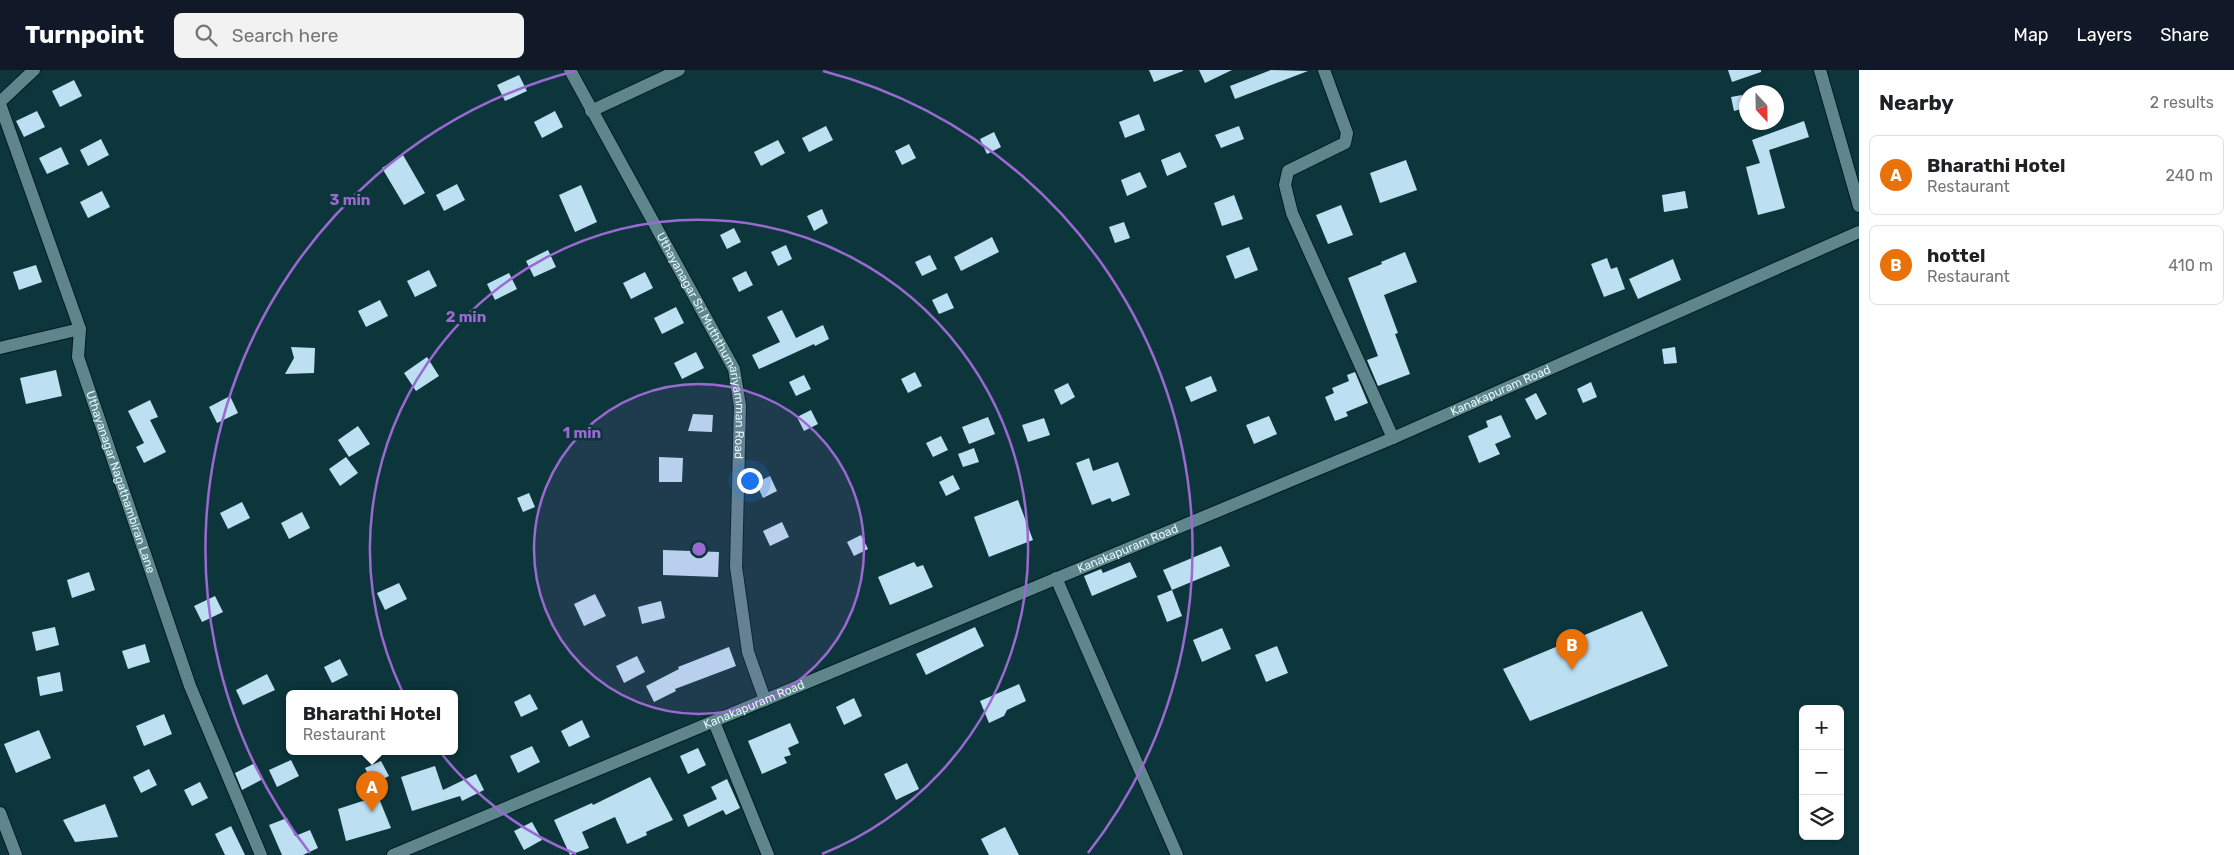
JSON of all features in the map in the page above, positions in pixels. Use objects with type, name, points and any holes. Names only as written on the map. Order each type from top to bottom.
[{"type":"street","name":"Uthayanagar Nagathambiran Lane","points":[[34,70],[0,103],[80,328],[78,357],[187,677],[260,855]]},
{"type":"street","name":"Uthayanagar Sri Muththumariyamman Road","points":[[570,70],[734,369],[740,406],[736,567],[748,652],[765,700]]},
{"type":"street","points":[[591,111],[679,70]]},
{"type":"street","points":[[1324,70],[1347,133],[1345,143],[1288,171],[1285,186],[1292,214],[1393,438]]},
{"type":"street","points":[[1820,70],[1859,206]]},
{"type":"street","name":"Kanakapuram Road","points":[[393,855],[1393,438],[1859,232]]},
{"type":"street","points":[[0,348],[80,328]]},
{"type":"street","points":[[1056,578],[1177,855]]},
{"type":"street","points":[[714,722],[768,855]]},
{"type":"street","points":[[0,813],[16,855]]},
{"type":"building","points":[[1149,70],[1183,70],[1183,71],[1154,82]]},
{"type":"building","points":[[1199,70],[1232,70],[1205,83]]},
{"type":"building","points":[[1271,70],[1308,71],[1235,99],[1230,86]]},
{"type":"building","points":[[1728,70],[1761,70],[1761,72],[1732,82]]},
{"type":"building","points":[[519,75],[527,91],[505,101],[497,85]]},
{"type":"building","points":[[74,80],[82,96],[60,107],[52,91]]},
{"type":"building","points":[[1739,96],[1739,110],[1734,111],[1731,97]]},
{"type":"building","points":[[37,111],[45,127],[24,137],[16,121]]},
{"type":"building","points":[[555,111],[563,127],[542,138],[534,122]]},
{"type":"building","points":[[1139,114],[1145,130],[1125,138],[1119,122]]},
{"type":"building","points":[[1804,121],[1809,137],[1769,150],[1785,208],[1758,215],[1746,167],[1760,163],[1752,140],[1784,130],[1784,128]]},
{"type":"building","points":[[826,126],[833,140],[809,152],[802,138]]},
{"type":"building","points":[[1239,126],[1244,139],[1221,148],[1215,135]]},
{"type":"building","points":[[994,132],[1001,147],[987,154],[980,139]]},
{"type":"building","points":[[101,139],[109,155],[88,166],[80,150]]},
{"type":"building","points":[[778,140],[785,153],[761,166],[754,152]]},
{"type":"building","points":[[909,144],[916,158],[902,165],[895,151]]},
{"type":"building","points":[[61,147],[69,164],[47,174],[39,158]]},
{"type":"building","points":[[1180,152],[1187,167],[1167,176],[1161,160]]},
{"type":"building","points":[[403,155],[425,193],[404,205],[382,168]]},
{"type":"building","points":[[1406,160],[1417,190],[1380,203],[1370,173]]},
{"type":"building","points":[[1140,172],[1147,187],[1127,196],[1121,180]]},
{"type":"building","points":[[457,184],[465,200],[444,211],[436,195]]},
{"type":"building","points":[[581,185],[597,222],[575,232],[559,195]]},
{"type":"building","points":[[102,191],[110,207],[88,218],[80,202]]},
{"type":"building","points":[[1685,191],[1688,208],[1664,212],[1662,195]]},
{"type":"building","points":[[1234,195],[1243,219],[1222,226],[1214,203]]},
{"type":"building","points":[[1341,205],[1353,235],[1328,244],[1316,215]]},
{"type":"building","points":[[822,209],[828,223],[814,231],[807,216]]},
{"type":"building","points":[[1124,222],[1130,238],[1115,243],[1109,227]]},
{"type":"building","points":[[734,228],[741,242],[727,249],[720,235]]},
{"type":"building","points":[[992,237],[999,252],[961,271],[954,257]]},
{"type":"building","points":[[786,245],[792,259],[778,266],[771,252]]},
{"type":"building","points":[[1249,247],[1258,270],[1235,279],[1226,256]]},
{"type":"building","points":[[548,250],[556,267],[534,277],[526,261]]},
{"type":"building","points":[[1405,252],[1417,282],[1384,295],[1398,333],[1395,334],[1410,374],[1378,386],[1367,360],[1378,356],[1348,278]]},
{"type":"building","points":[[930,255],[937,269],[922,276],[915,262]]},
{"type":"building","points":[[1607,258],[1611,269],[1617,267],[1625,289],[1604,297],[1591,264]]},
{"type":"building","points":[[1673,259],[1681,280],[1638,299],[1629,279]]},
{"type":"building","points":[[36,265],[42,282],[19,290],[13,272]]},
{"type":"building","points":[[429,270],[437,286],[415,297],[407,281]]},
{"type":"building","points":[[746,271],[753,285],[739,292],[732,278]]},
{"type":"building","points":[[645,272],[653,288],[631,299],[623,283]]},
{"type":"building","points":[[509,273],[517,289],[495,300],[487,284]]},
{"type":"building","points":[[947,293],[954,308],[939,314],[932,300]]},
{"type":"building","points":[[380,300],[388,316],[366,327],[358,311]]},
{"type":"building","points":[[676,307],[684,323],[662,334],[654,318]]},
{"type":"building","points":[[782,310],[796,338],[823,325],[829,339],[759,369],[752,355],[780,342],[767,317]]},
{"type":"building","points":[[291,347],[315,348],[314,373],[285,374],[294,358]]},
{"type":"building","points":[[1675,347],[1677,363],[1664,364],[1662,349]]},
{"type":"building","points":[[696,352],[704,368],[682,379],[674,363]]},
{"type":"building","points":[[427,357],[439,376],[416,391],[404,373]]},
{"type":"building","points":[[56,370],[62,396],[26,404],[20,378]]},
{"type":"building","points":[[915,372],[922,386],[908,393],[901,379]]},
{"type":"building","points":[[1355,372],[1368,403],[1346,412],[1348,416],[1335,421],[1325,397],[1334,393],[1332,388],[1349,381],[1347,375]]},
{"type":"building","points":[[804,375],[811,389],[796,396],[789,382]]},
{"type":"building","points":[[1211,376],[1217,391],[1191,402],[1185,387]]},
{"type":"building","points":[[1591,382],[1597,397],[1583,403],[1577,389]]},
{"type":"building","points":[[1068,383],[1075,397],[1061,405],[1054,390]]},
{"type":"building","points":[[1536,393],[1547,414],[1536,420],[1525,399]]},
{"type":"building","points":[[230,396],[238,413],[217,423],[209,407]]},
{"type":"building","points":[[150,400],[158,417],[150,420],[166,452],[144,463],[136,447],[144,443],[128,411]]},
{"type":"building","points":[[811,410],[818,424],[804,431],[797,417]]},
{"type":"building","points":[[693,414],[713,415],[712,432],[688,431]]},
{"type":"building","points":[[1501,415],[1511,437],[1495,444],[1500,454],[1479,463],[1468,436],[1488,427],[1486,421]]},
{"type":"building","points":[[1269,416],[1277,434],[1254,444],[1246,425]]},
{"type":"building","points":[[988,417],[995,434],[969,444],[962,427]]},
{"type":"building","points":[[1044,418],[1050,435],[1028,442],[1022,425]]},
{"type":"building","points":[[358,426],[370,444],[349,457],[338,440]]},
{"type":"building","points":[[941,436],[948,450],[933,457],[926,443]]},
{"type":"building","points":[[974,448],[979,462],[963,467],[958,454]]},
{"type":"building","points":[[346,457],[358,473],[340,486],[329,469]]},
{"type":"building","points":[[659,457],[683,458],[682,482],[659,482]]},
{"type":"building","points":[[1089,458],[1093,471],[1118,462],[1130,495],[1112,502],[1110,498],[1092,505],[1076,463]]},
{"type":"building","points":[[953,475],[960,489],[946,496],[939,482]]},
{"type":"building","points":[[770,476],[777,491],[763,498],[756,483]]},
{"type":"building","points":[[529,493],[535,507],[523,512],[517,498]]},
{"type":"building","points":[[1018,500],[1033,540],[989,557],[974,517]]},
{"type":"building","points":[[242,502],[250,518],[228,529],[220,513]]},
{"type":"building","points":[[302,512],[310,528],[289,539],[281,523]]},
{"type":"building","points":[[782,522],[789,537],[770,546],[763,531]]},
{"type":"building","points":[[861,535],[868,549],[854,556],[847,542]]},
{"type":"building","points":[[1221,546],[1230,566],[1172,590],[1163,570]]},
{"type":"building","points":[[663,550],[719,552],[718,577],[663,575]]},
{"type":"building","points":[[914,562],[917,567],[923,565],[933,587],[890,605],[878,577]]},
{"type":"building","points":[[1130,562],[1137,577],[1092,596],[1084,576],[1101,569],[1103,573]]},
{"type":"building","points":[[89,572],[95,590],[72,598],[67,580]]},
{"type":"building","points":[[399,583],[407,599],[385,610],[377,593]]},
{"type":"building","points":[[1172,590],[1182,616],[1167,622],[1157,596]]},
{"type":"building","points":[[595,594],[606,616],[584,626],[574,604]]},
{"type":"building","points":[[215,596],[223,612],[202,622],[194,606]]},
{"type":"building","points":[[661,601],[665,618],[642,624],[638,607]]},
{"type":"building","points":[[1642,611],[1668,666],[1530,721],[1503,669]]},
{"type":"building","points":[[55,627],[59,645],[36,651],[32,632]]},
{"type":"building","points":[[975,627],[984,646],[926,675],[916,654]]},
{"type":"building","points":[[1222,628],[1231,649],[1202,662],[1193,640]]},
{"type":"building","points":[[145,644],[150,662],[128,669],[122,651]]},
{"type":"building","points":[[1277,646],[1288,673],[1266,682],[1255,655]]},
{"type":"building","points":[[729,647],[736,666],[675,689],[676,691],[654,702],[646,686],[679,669],[678,667]]},
{"type":"building","points":[[637,656],[645,672],[624,683],[616,666]]},
{"type":"building","points":[[340,659],[348,675],[332,683],[324,667]]},
{"type":"building","points":[[60,672],[63,691],[40,696],[37,677]]},
{"type":"building","points":[[267,674],[275,690],[243,705],[236,690]]},
{"type":"building","points":[[1019,684],[1026,701],[1007,710],[1004,716],[989,723],[980,701]]},
{"type":"building","points":[[530,694],[538,709],[521,717],[514,702]]},
{"type":"building","points":[[854,698],[862,716],[844,725],[836,707]]},
{"type":"building","points":[[164,714],[172,734],[144,746],[136,726]]},
{"type":"building","points":[[582,720],[590,737],[569,747],[561,731]]},
{"type":"building","points":[[790,723],[799,743],[788,748],[791,755],[784,757],[787,763],[762,774],[748,741]]},
{"type":"building","points":[[39,730],[51,758],[16,773],[4,744]]},
{"type":"building","points":[[532,746],[540,762],[518,773],[510,756]]},
{"type":"building","points":[[698,748],[706,765],[688,774],[680,756]]},
{"type":"building","points":[[291,760],[299,776],[277,787],[269,770]]},
{"type":"building","points":[[381,761],[389,776],[373,784],[365,768]]},
{"type":"building","points":[[255,763],[263,779],[242,790],[235,773]]},
{"type":"building","points":[[907,763],[919,789],[896,800],[884,774]]},
{"type":"building","points":[[435,766],[443,790],[476,774],[484,790],[462,801],[460,796],[412,811],[401,777]]},
{"type":"building","points":[[149,769],[157,785],[141,793],[133,777]]},
{"type":"building","points":[[650,777],[673,820],[646,832],[647,835],[627,844],[615,817],[582,832],[589,848],[570,855],[554,820],[592,803],[593,805]]},
{"type":"building","points":[[727,779],[740,808],[726,815],[723,810],[688,827],[683,815],[717,799],[711,787]]},
{"type":"building","points":[[200,782],[208,798],[192,806],[184,790]]},
{"type":"building","points":[[378,796],[391,828],[346,841],[338,809]]},
{"type":"building","points":[[105,804],[118,837],[75,842],[63,820]]},
{"type":"building","points":[[287,818],[295,836],[310,830],[318,848],[303,855],[282,855],[269,825]]},
{"type":"building","points":[[532,822],[542,840],[524,850],[514,831]]},
{"type":"building","points":[[231,826],[245,855],[225,855],[215,834]]},
{"type":"building","points":[[1005,827],[1019,855],[989,855],[981,839]]},
{"type":"place","name":"hottel","points":[[1572,670]]},
{"type":"place","name":"Bharathi Hotel","points":[[372,812]]}]
